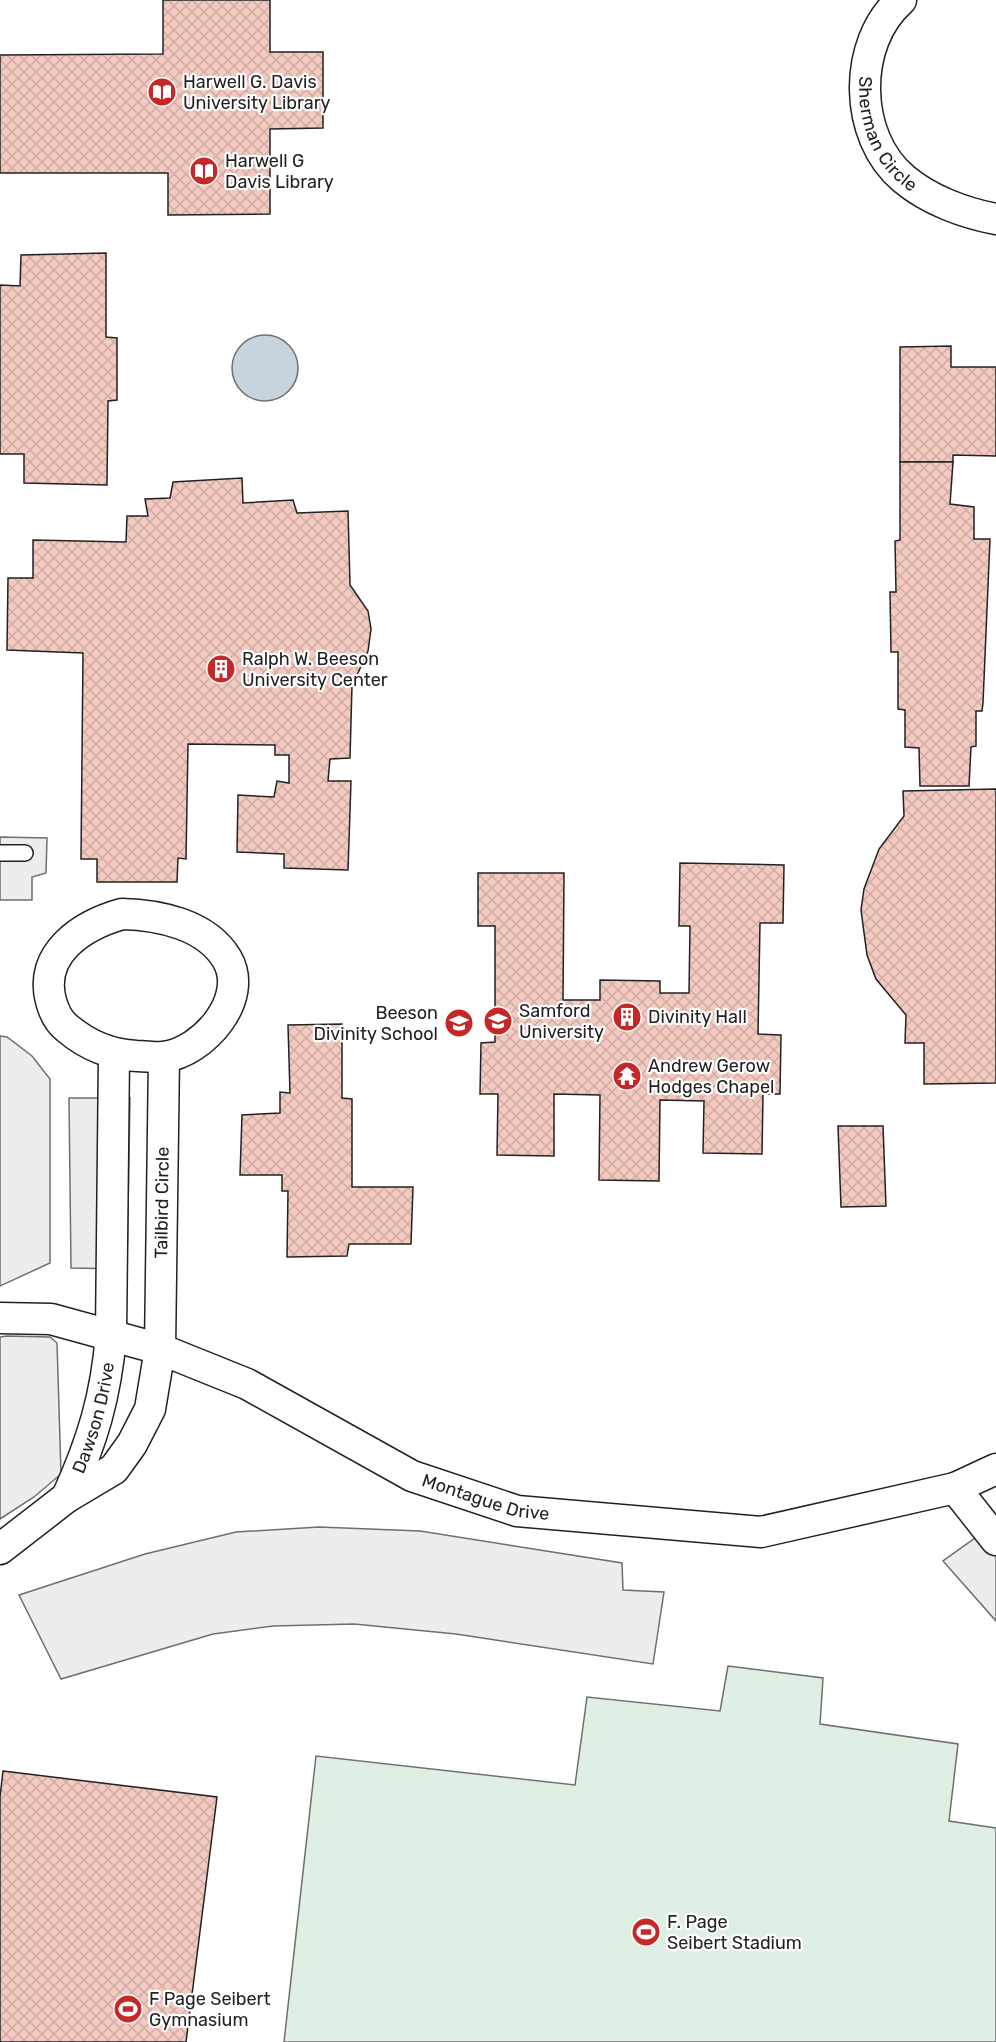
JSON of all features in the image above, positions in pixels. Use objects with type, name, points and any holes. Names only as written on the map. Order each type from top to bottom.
[{"type":"street","name":"Sherman Circle","points":[[901,0],[893,7],[878,33],[865,74],[867,114],[875,138],[902,178],[926,194],[952,206],[996,219]]},
{"type":"street","points":[[122,914],[141,914],[164,918],[200,935],[216,946],[225,957],[232,979],[226,1010],[214,1028],[192,1047],[164,1057],[114,1055],[65,1027],[54,1014],[49,994],[49,980],[53,962],[64,944],[79,932],[103,919],[122,914]]},
{"type":"street","points":[[111,1335],[114,1055]]},
{"type":"street","name":"Tailbird Circle","points":[[160,1349],[164,1057]]},
{"type":"street","name":"Montague Drive","points":[[0,1318],[51,1318],[160,1349],[247,1384],[412,1476],[517,1511],[761,1532],[955,1488],[996,1469]]},
{"type":"street","name":"Dawson Drive","points":[[67,1497],[97,1425],[108,1379],[111,1335]]},
{"type":"street","name":"Dawson Drive","points":[[0,1549],[67,1497],[114,1469],[132,1444],[150,1409],[160,1349]]},
{"type":"street","points":[[955,1488],[996,1539]]},
{"type":"lane","points":[[0,853],[25,854]]},
{"type":"green space","name":"F. Page Seibert Stadium","points":[[728,1666],[823,1678],[820,1724],[958,1744],[949,1821],[996,1828],[996,2042],[284,2042],[316,1756],[575,1785],[587,1697],[720,1711]]},
{"type":"shaded area","points":[[265,335],[278,338],[288,345],[295,355],[298,368],[295,381],[288,391],[278,398],[265,401],[252,398],[242,391],[235,381],[232,368],[235,355],[242,345],[252,338]]},
{"type":"shaded area","points":[[0,837],[47,838],[46,873],[32,877],[32,900],[0,900]]},
{"type":"shaded area","points":[[0,1036],[7,1037],[32,1056],[50,1079],[50,1263],[0,1286]]},
{"type":"shaded area","points":[[69,1098],[130,1098],[127,1269],[71,1268]]},
{"type":"shaded area","points":[[0,1337],[50,1337],[57,1343],[61,1474],[34,1497],[0,1519]]},
{"type":"shaded area","points":[[996,1523],[996,1621],[943,1561]]},
{"type":"shaded area","points":[[319,1527],[420,1531],[622,1563],[623,1590],[664,1592],[653,1664],[456,1634],[354,1624],[273,1626],[213,1634],[61,1679],[19,1595],[145,1554],[236,1532]]},
{"type":"building","name":"Harwell G. Davis University Library","points":[[163,0],[270,0],[270,52],[323,52],[323,128],[270,129],[270,214],[168,215],[168,173],[0,173],[0,55],[163,54]]},
{"type":"building","points":[[106,253],[106,337],[117,338],[117,400],[108,401],[107,485],[24,483],[24,454],[0,454],[0,285],[20,286],[21,255]]},
{"type":"building","points":[[951,346],[951,367],[996,367],[996,456],[953,455],[953,462],[900,462],[900,347]]},
{"type":"building","points":[[900,462],[953,462],[950,504],[974,507],[974,539],[990,539],[983,703],[982,711],[976,711],[976,746],[971,747],[969,786],[920,786],[919,748],[905,747],[905,710],[898,709],[898,652],[891,652],[890,592],[896,592],[895,541],[900,540]]},
{"type":"building","name":"Ralph W. Beeson University Center","points":[[242,478],[243,503],[293,500],[297,513],[348,511],[350,585],[368,611],[371,629],[368,651],[352,686],[350,758],[330,759],[328,781],[351,781],[348,870],[284,868],[284,854],[237,852],[238,795],[274,797],[277,781],[289,783],[289,755],[275,755],[275,745],[188,744],[186,859],[178,858],[177,882],[97,882],[97,859],[81,859],[83,653],[7,650],[8,578],[33,578],[33,540],[126,542],[127,516],[148,516],[145,499],[170,498],[173,482]]},
{"type":"building","points":[[996,789],[996,1083],[924,1084],[924,1043],[905,1043],[906,1015],[876,979],[867,955],[861,910],[864,889],[879,849],[904,816],[903,791]]},
{"type":"building","name":"Divinity Hall","points":[[680,863],[784,865],[783,923],[760,923],[758,1034],[781,1035],[780,1094],[763,1094],[762,1154],[703,1153],[704,1101],[660,1100],[659,1181],[599,1180],[600,1095],[554,1094],[554,1156],[497,1155],[498,1094],[480,1094],[481,1043],[495,1042],[495,926],[478,926],[478,873],[564,873],[563,1000],[600,1000],[600,980],[660,981],[660,993],[689,993],[690,926],[679,926]]},
{"type":"building","points":[[342,1024],[342,1098],[352,1099],[352,1187],[413,1187],[411,1244],[349,1244],[347,1256],[287,1257],[288,1191],[282,1191],[282,1175],[240,1175],[242,1115],[280,1113],[280,1092],[290,1093],[288,1025]]},
{"type":"building","points":[[838,1126],[883,1126],[886,1206],[841,1207]]},
{"type":"building","points":[[3,1771],[217,1797],[186,2042],[0,2042],[0,1797]]},
{"type":"place","name":"Harwell G. Davis University Library","points":[[162,92]]},
{"type":"place","name":"Harwell G Davis Library","points":[[204,171]]},
{"type":"place","name":"Ralph W. Beeson University Center","points":[[221,669]]},
{"type":"place","name":"Divinity Hall","points":[[627,1017]]},
{"type":"place","name":"Samford University","points":[[498,1021]]},
{"type":"place","name":"Beeson Divinity School","points":[[459,1023]]},
{"type":"place","name":"Andrew Gerow Hodges Chapel","points":[[627,1076]]},
{"type":"place","name":"F. Page Seibert Stadium","points":[[646,1932]]},
{"type":"place","name":"F Page Seibert Gymnasium","points":[[128,2009]]}]
